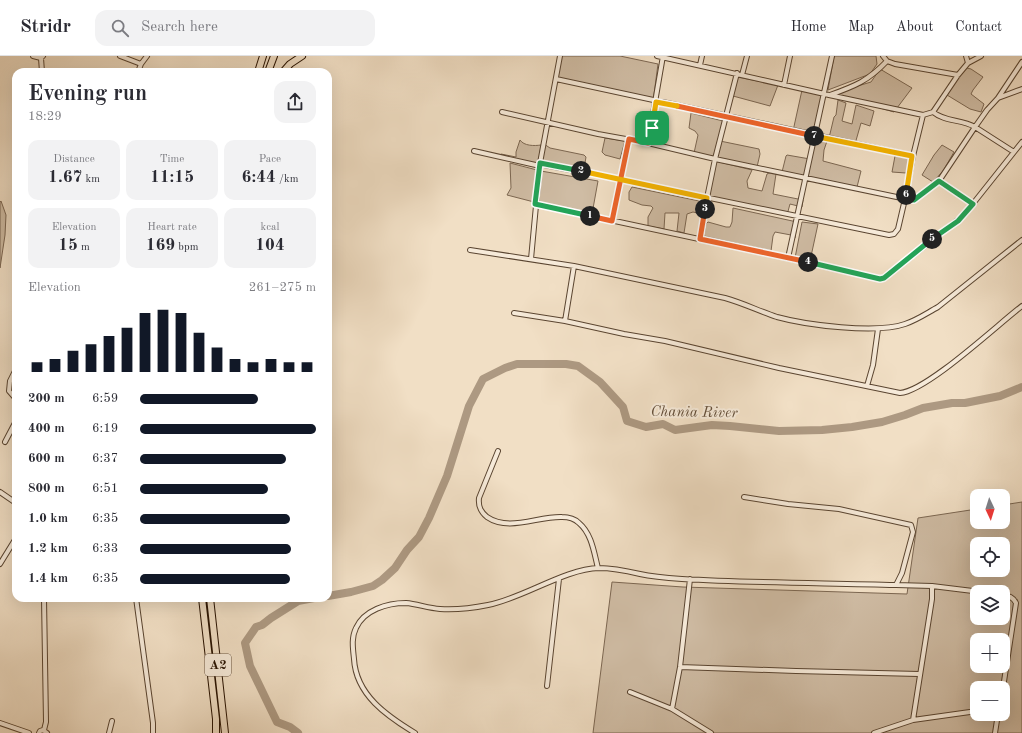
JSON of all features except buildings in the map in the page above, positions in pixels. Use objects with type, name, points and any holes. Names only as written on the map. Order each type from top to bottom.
[{"type":"highway","points":[[259,68],[262,56]]},
{"type":"highway","points":[[270,68],[274,56]]},
{"type":"highway","points":[[286,68],[302,56]]},
{"type":"highway","name":"A2","points":[[202,602],[216,711],[216,733]]},
{"type":"highway","name":"A2","points":[[210,602],[225,733]]},
{"type":"street","points":[[33,56],[42,57],[42,68]]},
{"type":"street","points":[[120,56],[141,64]]},
{"type":"street","points":[[140,68],[147,56]]},
{"type":"street","points":[[530,259],[540,164],[560,56]]},
{"type":"street","points":[[657,56],[923,115],[933,112],[968,63],[981,56]]},
{"type":"street","points":[[700,65],[702,56]]},
{"type":"street","points":[[742,75],[747,56]]},
{"type":"street","points":[[784,85],[790,56]]},
{"type":"street","points":[[788,258],[832,56]]},
{"type":"street","points":[[883,56],[887,61],[909,67],[958,75]]},
{"type":"street","points":[[966,56],[968,63]]},
{"type":"street","points":[[648,143],[663,57]]},
{"type":"street","points":[[829,95],[866,80],[887,61]]},
{"type":"street","points":[[502,112],[598,134],[648,143],[715,159],[911,200],[916,199],[939,181],[975,127],[998,98],[1022,62]]},
{"type":"street","points":[[700,239],[715,159],[737,73]]},
{"type":"street","points":[[556,79],[656,102],[912,156]]},
{"type":"street","points":[[998,98],[1022,88]]},
{"type":"street","points":[[933,112],[940,118],[964,122],[975,127],[1014,152]]},
{"type":"street","points":[[474,151],[889,235],[894,234],[898,229],[905,199],[912,156],[923,115]]},
{"type":"street","points":[[612,221],[619,180],[629,139]]},
{"type":"street","points":[[535,204],[788,258],[876,279],[882,279],[958,221],[1022,142]]},
{"type":"street","points":[[939,181],[973,204]]},
{"type":"street","points":[[470,250],[574,266],[725,298],[794,321],[878,329],[904,324],[927,314],[938,307],[1022,240]]},
{"type":"street","points":[[565,321],[574,266]]},
{"type":"street","points":[[514,313],[565,321],[665,341],[894,393],[905,393],[923,384],[963,355],[1022,306]]},
{"type":"street","points":[[867,386],[878,329]]},
{"type":"street","points":[[12,377],[9,391],[12,395]]},
{"type":"street","points":[[5,442],[12,429]]},
{"type":"street","points":[[498,451],[479,498],[479,506],[483,514],[499,523],[507,524],[555,517],[573,519],[588,533],[593,546],[598,568]]},
{"type":"street","points":[[0,492],[12,500]]},
{"type":"street","points":[[744,497],[788,504],[839,508],[911,525],[913,532],[902,573],[896,585]]},
{"type":"street","points":[[0,564],[12,544]]},
{"type":"street","points":[[415,733],[397,722],[379,708],[366,694],[358,680],[354,664],[352,641],[356,628],[363,618],[376,609],[391,604],[407,603],[439,609],[489,605],[559,579],[598,568],[615,569],[667,578],[932,586],[970,591]]},
{"type":"street","points":[[547,686],[559,579]]},
{"type":"street","points":[[672,709],[680,666],[690,579]]},
{"type":"street","points":[[912,720],[932,599],[932,586]]},
{"type":"street","points":[[1004,681],[1016,603],[1010,596]]},
{"type":"street","points":[[39,733],[41,730],[46,732],[44,602]]},
{"type":"street","points":[[137,602],[153,723],[153,733]]},
{"type":"street","points":[[680,666],[796,672],[919,674]]},
{"type":"street","points":[[630,692],[672,709],[711,733]]},
{"type":"street","points":[[874,733],[912,720],[970,712]]},
{"type":"street","points":[[109,733],[112,721]]},
{"type":"street","points":[[996,733],[997,721]]},
{"type":"street","points":[[0,723],[29,733]]},
{"type":"shaded area","points":[[559,56],[620,56],[658,64],[653,102],[555,78]]},
{"type":"shaded area","points":[[834,56],[876,56],[877,64],[870,74],[828,90]]},
{"type":"shaded area","points":[[967,68],[983,77],[971,94],[984,104],[981,112],[970,109],[947,95],[946,91]]},
{"type":"shaded area","points":[[880,69],[912,88],[894,112],[831,94],[871,82]]},
{"type":"shaded area","points":[[737,77],[778,85],[770,106],[733,96]]},
{"type":"shaded area","points":[[802,90],[822,95],[813,136],[793,131]]},
{"type":"shaded area","points":[[838,100],[846,103],[842,121],[852,124],[856,105],[874,111],[870,126],[861,123],[855,144],[829,138],[834,117],[836,115]]},
{"type":"shaded area","points":[[691,113],[723,121],[713,158],[694,153],[698,135],[695,131],[689,128]]},
{"type":"shaded area","points":[[605,138],[625,141],[620,159],[605,155],[602,152]]},
{"type":"shaded area","points":[[815,139],[827,141],[823,161],[861,171],[857,187],[808,177]]},
{"type":"shaded area","points":[[520,140],[527,144],[541,145],[538,166],[498,158],[501,154],[516,157]]},
{"type":"shaded area","points":[[720,141],[759,149],[760,154],[757,167],[716,159]]},
{"type":"shaded area","points":[[544,144],[550,148],[584,155],[586,157],[583,175],[541,167]]},
{"type":"shaded area","points":[[942,145],[954,152],[943,171],[933,182],[922,175]]},
{"type":"shaded area","points":[[787,155],[810,159],[806,176],[782,172]]},
{"type":"shaded area","points":[[895,156],[910,158],[906,173],[892,172]]},
{"type":"shaded area","points":[[715,161],[752,170],[747,181],[748,188],[762,191],[767,174],[772,172],[775,173],[773,194],[803,200],[802,207],[790,204],[787,215],[707,199]]},
{"type":"shaded area","points":[[510,163],[537,170],[534,202],[507,195],[511,188]]},
{"type":"shaded area","points":[[541,171],[598,181],[592,214],[538,202]]},
{"type":"shaded area","points":[[632,187],[704,202],[702,214],[693,212],[687,214],[684,233],[677,231],[679,213],[665,213],[664,229],[648,226],[648,217],[653,208],[651,206],[642,205],[629,200],[629,192]]},
{"type":"shaded area","points":[[1,201],[6,215],[5,235],[0,268],[0,202]]},
{"type":"shaded area","points":[[733,208],[797,222],[795,238],[791,235],[775,232],[771,251],[704,236],[706,224],[708,222],[730,227]]},
{"type":"shaded area","points":[[802,222],[818,224],[810,261],[795,258]]},
{"type":"shaded area","points":[[1022,502],[1022,733],[593,733],[612,582],[683,587],[907,594],[918,518],[970,510],[970,529],[1010,529],[1010,504]]},
{"type":"waterway","name":"Chania River","points":[[332,595],[373,586],[395,568],[407,550],[419,537],[429,518],[447,476],[469,406],[483,379],[517,364],[566,364],[578,366],[600,382],[623,407],[627,421],[646,427],[663,424],[675,430],[712,425],[779,431],[822,430],[852,427],[882,422],[923,408],[952,403],[965,403],[1000,396],[1022,387]]},
{"type":"waterway","name":"Chania River","points":[[296,602],[262,625],[256,627],[245,643],[250,666],[277,722],[290,727],[298,733]]},
{"type":"route","points":[[652,128],[648,143],[629,139],[619,180],[612,221],[535,204],[540,163],[563,167],[619,180],[707,198],[700,239],[880,279],[884,278],[913,253],[958,221],[973,204],[939,181],[916,199],[905,199],[912,156],[656,102],[652,128]]}]
